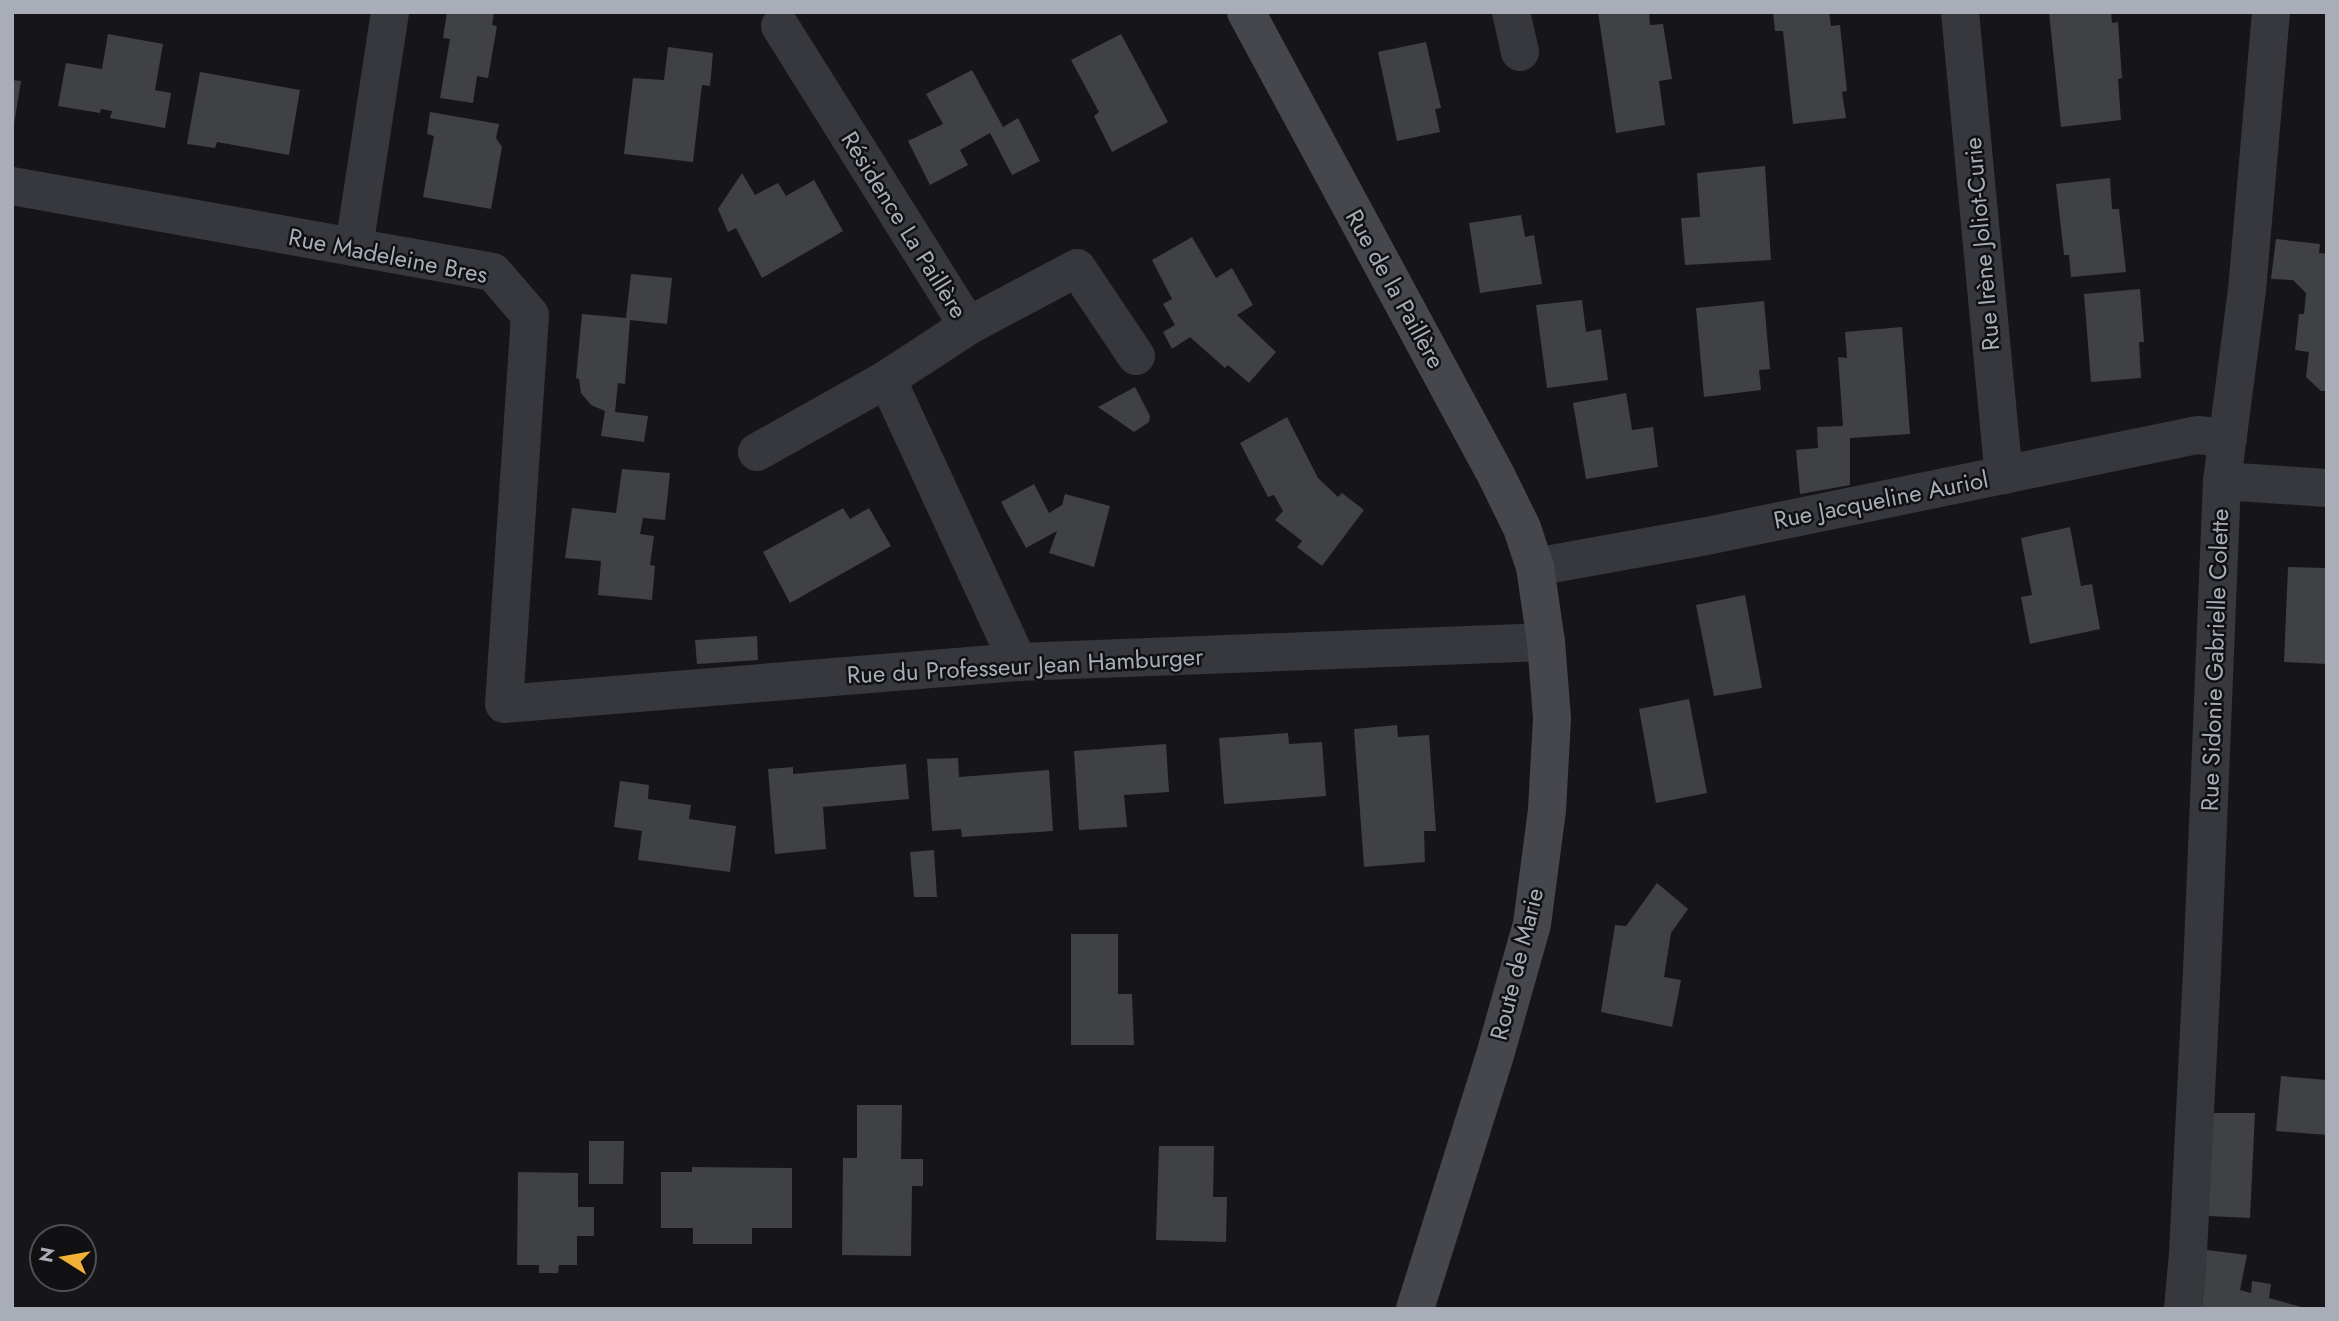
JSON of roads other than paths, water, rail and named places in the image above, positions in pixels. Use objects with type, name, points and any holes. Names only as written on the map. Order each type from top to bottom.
[{"type":"street","points":[[354,247],[390,12]]},
{"type":"street","points":[[1511,12],[1520,52]]},
{"type":"street","name":"Rue Irène Joliot-Curie","points":[[1960,12],[2005,475]]},
{"type":"street","name":"Rue Sidonie Gabrielle Colette","points":[[2183,1309],[2202,971],[2222,481],[2247,289],[2271,12]]},
{"type":"street","name":"Rue de la Paillère","points":[[1254,13],[1496,475],[1522,528],[1535,567]]},
{"type":"street","name":"Résidence La Paillère","points":[[757,452],[887,379],[968,327],[780,26]]},
{"type":"street","name":"Rue Madeleine Bres","points":[[12,187],[493,272],[530,314],[504,704]]},
{"type":"street","points":[[968,327],[1077,268],[1136,356]]},
{"type":"street","points":[[887,379],[1018,662]]},
{"type":"street","name":"Rue Jacqueline Auriol","points":[[1535,567],[1707,536],[2197,435],[2228,438]]},
{"type":"street","points":[[2222,481],[2327,488]]},
{"type":"street","name":"Route de Marie","points":[[1415,1309],[1495,1055],[1532,925],[1547,810],[1552,718],[1546,642],[1535,567]]},
{"type":"street","name":"Rue du Professeur Jean Hamburger","points":[[504,704],[1018,662],[1546,642]]}]
